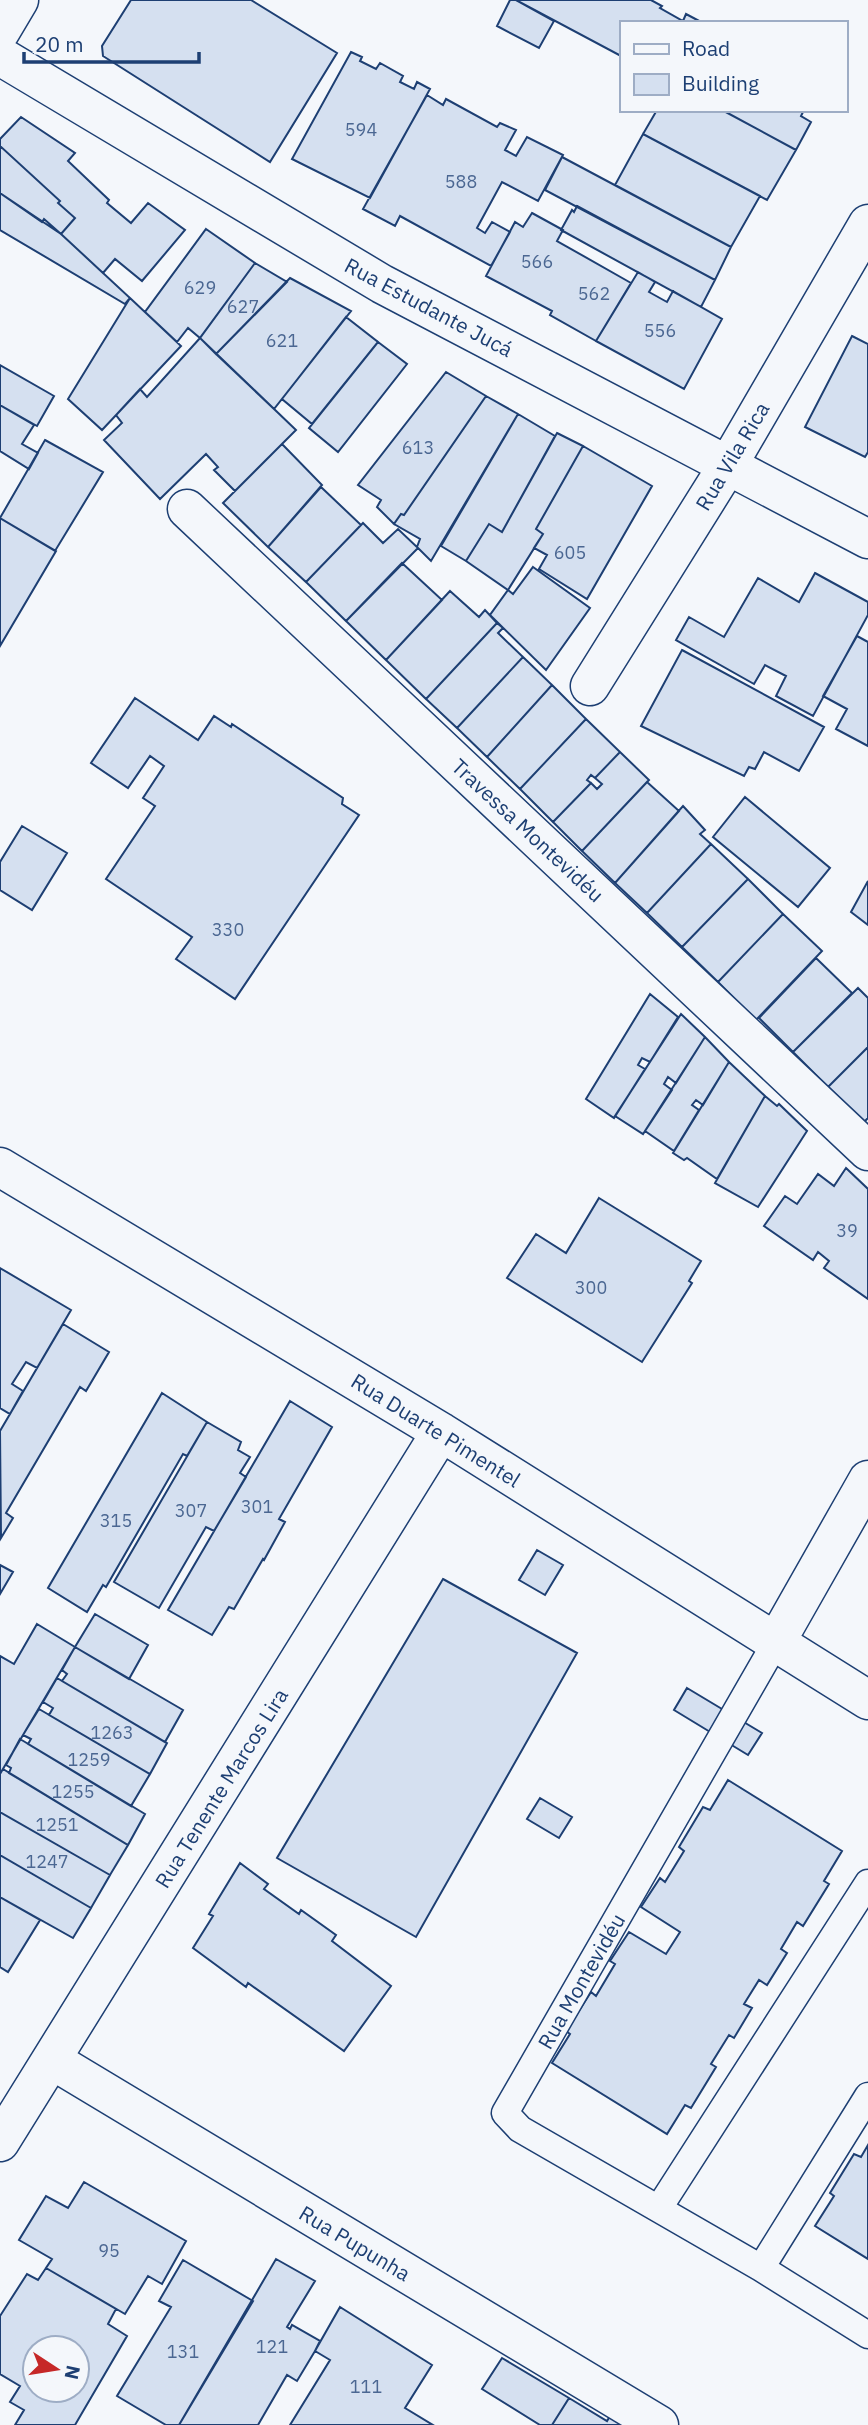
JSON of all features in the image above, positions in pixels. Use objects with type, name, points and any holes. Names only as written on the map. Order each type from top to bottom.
[{"type":"street","points":[[0,32],[19,0]]},
{"type":"street","name":"Rua Estudante Jucá","points":[[0,56],[382,284],[868,539]]},
{"type":"street","name":"Rua Vila Rica","points":[[590,686],[727,465],[868,223]]},
{"type":"street","name":"Travessa Montevidéu","points":[[187,509],[868,1151]]},
{"type":"street","name":"Rua Duarte Pimentel","points":[[0,1167],[441,1433],[868,1700]]},
{"type":"street","name":"Rua Tenente Marcos Lira","points":[[0,2142],[11,2099],[52,2060],[441,1433]]},
{"type":"street","name":"Rua Montevidéu","points":[[776,1642],[868,1480]]},
{"type":"street","name":"Rua Pupunha","points":[[52,2060],[659,2425]]},
{"type":"lane","name":"Rua Montevidéu","points":[[776,1642],[505,2113],[520,2129],[761,2268],[868,2335]]},
{"type":"lane","points":[[659,2208],[868,1883]]},
{"type":"lane","points":[[761,2268],[868,2096]]},
{"type":"building","points":[[131,0],[251,0],[337,53],[270,162],[103,56],[102,46]]},
{"type":"building","points":[[510,0],[516,0],[554,21],[539,48],[497,26]]},
{"type":"building","points":[[516,0],[651,0],[683,21],[620,21],[620,55]]},
{"type":"building","points":[[686,14],[699,21],[683,21]]},
{"type":"building","points":[[351,52],[362,57],[360,61],[376,69],[380,63],[403,76],[400,82],[414,89],[417,82],[430,89],[370,198],[292,159]]},
{"type":"building","points":[[427,95],[443,105],[446,99],[497,127],[500,123],[516,130],[505,150],[516,156],[527,137],[563,155],[538,201],[502,182],[477,228],[485,233],[492,222],[510,232],[491,266],[400,216],[395,226],[363,209]]},
{"type":"building","points":[[656,112],[726,112],[796,150],[767,200],[643,134]]},
{"type":"building","points":[[726,112],[803,112],[801,116],[811,122],[796,150]]},
{"type":"building","points":[[21,117],[75,153],[68,161],[109,200],[107,203],[131,223],[148,203],[185,230],[142,281],[115,259],[103,273],[61,234],[75,218],[0,146],[0,139]]},
{"type":"building","points":[[643,134],[760,196],[731,247],[615,185]]},
{"type":"building","points":[[0,146],[75,218],[61,234],[44,219],[42,222],[0,193]]},
{"type":"building","points":[[562,157],[731,247],[715,280],[545,190]]},
{"type":"building","points":[[0,193],[61,234],[130,298],[125,304],[0,230]]},
{"type":"building","points":[[577,206],[715,280],[701,307],[561,230]]},
{"type":"building","points":[[532,213],[563,230],[557,241],[631,283],[596,341],[550,315],[552,311],[486,276],[515,222],[523,227]]},
{"type":"building","points":[[206,229],[255,263],[200,338],[188,328],[177,342],[145,312]]},
{"type":"building","points":[[255,263],[287,282],[216,354],[200,338]]},
{"type":"building","points":[[638,272],[655,282],[649,292],[667,302],[673,291],[722,319],[684,389],[596,341]]},
{"type":"building","points":[[290,278],[351,311],[274,409],[216,354]]},
{"type":"building","points":[[130,298],[181,346],[102,430],[68,399]]},
{"type":"building","points":[[346,317],[378,342],[312,424],[282,399]]},
{"type":"building","points":[[852,336],[868,344],[868,452],[865,457],[805,427]]},
{"type":"building","points":[[200,338],[296,430],[235,491],[214,470],[218,467],[206,454],[160,499],[104,440],[122,423],[116,415],[140,389],[147,397]]},
{"type":"building","points":[[378,342],[407,364],[338,452],[309,428]]},
{"type":"building","points":[[0,365],[54,396],[37,426],[0,405]]},
{"type":"building","points":[[446,372],[486,396],[404,515],[401,514],[394,524],[377,507],[381,500],[358,485]]},
{"type":"building","points":[[486,396],[518,414],[431,561],[417,547],[420,539],[394,524],[401,514],[404,515]]},
{"type":"building","points":[[0,405],[34,425],[22,444],[38,453],[29,469],[0,451]]},
{"type":"building","points":[[518,414],[555,436],[502,532],[489,524],[466,561],[441,546]]},
{"type":"building","points":[[557,433],[583,446],[536,529],[543,534],[508,590],[466,561],[489,524],[502,532]]},
{"type":"building","points":[[45,440],[103,472],[55,551],[0,518]]},
{"type":"building","points":[[282,444],[322,485],[268,547],[223,503]]},
{"type":"building","points":[[583,446],[652,486],[587,599],[539,569],[547,555],[534,548],[543,534],[536,529]]},
{"type":"building","points":[[321,487],[361,525],[306,582],[268,547]]},
{"type":"building","points":[[0,518],[56,551],[0,646]]},
{"type":"building","points":[[363,523],[383,543],[398,529],[418,548],[346,621],[306,582]]},
{"type":"building","points":[[402,563],[442,600],[386,660],[346,621]]},
{"type":"building","points":[[533,567],[590,608],[546,670],[490,615],[508,590],[513,594]]},
{"type":"building","points":[[815,573],[868,602],[868,615],[813,716],[776,696],[786,676],[765,665],[754,684],[676,640],[689,617],[724,637],[758,578],[799,602]]},
{"type":"building","points":[[450,591],[479,617],[485,610],[497,623],[426,699],[386,660]]},
{"type":"building","points":[[497,623],[503,628],[498,633],[523,657],[457,728],[426,699]]},
{"type":"building","points":[[857,636],[868,642],[868,746],[836,729],[847,709],[823,696]]},
{"type":"building","points":[[682,650],[824,727],[799,771],[764,752],[755,769],[749,767],[744,776],[641,726]]},
{"type":"building","points":[[523,657],[552,685],[487,757],[457,728]]},
{"type":"building","points":[[552,685],[586,719],[520,789],[487,757]]},
{"type":"building","points":[[135,698],[198,740],[214,716],[231,727],[232,724],[343,798],[342,804],[359,815],[235,999],[176,959],[192,937],[106,879],[155,806],[143,798],[164,766],[150,756],[128,788],[91,763]]},
{"type":"building","points":[[586,719],[620,752],[595,778],[591,775],[587,780],[591,783],[553,822],[520,789]]},
{"type":"building","points":[[620,752],[649,780],[582,851],[553,822],[591,783],[597,789],[602,784],[595,778]]},
{"type":"building","points":[[647,782],[679,811],[615,883],[582,851]]},
{"type":"building","points":[[745,797],[830,868],[798,907],[713,837]]},
{"type":"building","points":[[683,806],[705,830],[700,834],[711,844],[647,913],[615,883]]},
{"type":"building","points":[[22,826],[67,853],[32,910],[0,890],[0,862]]},
{"type":"building","points":[[711,844],[748,879],[682,947],[647,913]]},
{"type":"building","points":[[748,879],[783,914],[718,982],[682,947]]},
{"type":"building","points":[[868,881],[868,925],[851,912]]},
{"type":"building","points":[[783,914],[822,951],[756,1020],[718,982]]},
{"type":"building","points":[[816,958],[852,993],[793,1052],[759,1018]]},
{"type":"building","points":[[858,988],[868,998],[868,1047],[828,1087],[793,1052]]},
{"type":"building","points":[[650,994],[678,1017],[650,1062],[642,1058],[638,1065],[645,1069],[614,1118],[586,1099]]},
{"type":"building","points":[[681,1014],[705,1037],[676,1083],[668,1077],[664,1084],[672,1090],[643,1134],[615,1116]]},
{"type":"building","points":[[705,1037],[729,1062],[703,1105],[696,1100],[692,1105],[699,1110],[674,1151],[645,1131]]},
{"type":"building","points":[[868,1047],[868,1118],[864,1122],[828,1087]]},
{"type":"building","points":[[729,1062],[765,1096],[717,1179],[687,1158],[684,1160],[673,1153]]},
{"type":"building","points":[[765,1096],[777,1106],[779,1104],[807,1131],[758,1207],[715,1183]]},
{"type":"building","points":[[846,1168],[868,1189],[868,1299],[824,1268],[829,1261],[818,1252],[813,1260],[764,1226],[785,1196],[797,1204],[818,1174],[834,1186]]},
{"type":"building","points":[[599,1198],[701,1261],[689,1281],[692,1283],[642,1362],[507,1278],[536,1234],[566,1253]]},
{"type":"building","points":[[0,1268],[71,1310],[37,1368],[26,1362],[12,1384],[23,1391],[10,1414],[0,1408]]},
{"type":"building","points":[[63,1324],[109,1352],[86,1391],[80,1387],[6,1513],[13,1518],[1,1538],[0,1431]]},
{"type":"building","points":[[162,1393],[207,1422],[187,1456],[183,1454],[106,1587],[103,1585],[87,1612],[48,1588]]},
{"type":"building","points":[[290,1401],[332,1427],[279,1519],[285,1522],[264,1560],[234,1609],[229,1607],[212,1635],[168,1610]]},
{"type":"building","points":[[207,1422],[241,1442],[238,1450],[250,1457],[240,1473],[246,1477],[214,1531],[206,1527],[159,1608],[114,1582]]},
{"type":"building","points":[[537,1550],[563,1565],[545,1595],[519,1580]]},
{"type":"building","points":[[0,1565],[13,1572],[0,1594]]},
{"type":"building","points":[[443,1579],[577,1653],[416,1937],[277,1858]]},
{"type":"building","points":[[95,1614],[148,1645],[129,1679],[75,1647]]},
{"type":"building","points":[[37,1624],[75,1647],[0,1774],[0,1656],[14,1664]]},
{"type":"building","points":[[75,1647],[183,1710],[165,1742],[62,1681],[67,1674],[62,1670]]},
{"type":"building","points":[[57,1678],[167,1743],[150,1774],[49,1715],[53,1708],[43,1702]]},
{"type":"building","points":[[687,1688],[762,1733],[748,1755],[674,1710]]},
{"type":"building","points":[[39,1709],[150,1774],[131,1806],[28,1744],[31,1739],[23,1735]]},
{"type":"building","points":[[20,1739],[145,1814],[128,1845],[9,1773],[11,1768],[6,1765]]},
{"type":"building","points":[[3,1769],[128,1845],[110,1875],[0,1812],[0,1774]]},
{"type":"building","points":[[728,1780],[842,1851],[824,1881],[829,1884],[803,1926],[797,1922],[781,1949],[787,1953],[767,1985],[759,1980],[744,2004],[752,2008],[734,2038],[729,2035],[711,2064],[716,2067],[691,2108],[685,2105],[667,2134],[552,2063],[570,2034],[566,2031],[591,1992],[596,1996],[615,1964],[610,1961],[629,1932],[666,1954],[680,1932],[641,1907],[660,1878],[665,1882],[684,1851],[679,1847],[703,1807],[710,1810]]},
{"type":"building","points":[[540,1798],[572,1817],[559,1838],[527,1819]]},
{"type":"building","points":[[0,1812],[110,1875],[91,1908],[0,1855]]},
{"type":"building","points":[[0,1855],[91,1908],[73,1938],[0,1897]]},
{"type":"building","points":[[240,1863],[268,1884],[264,1889],[299,1914],[301,1910],[336,1935],[332,1941],[391,1986],[344,2051],[248,1983],[246,1987],[193,1948],[213,1916],[209,1914]]},
{"type":"building","points":[[0,1897],[40,1920],[8,1972],[0,1967]]},
{"type":"building","points":[[868,2145],[868,2259],[815,2226],[834,2196],[830,2193],[854,2154],[861,2157]]},
{"type":"building","points":[[84,2182],[186,2241],[162,2284],[148,2276],[125,2314],[46,2268],[52,2259],[19,2240],[46,2196],[68,2208]]},
{"type":"building","points":[[276,2259],[315,2281],[287,2327],[290,2329],[292,2325],[320,2341],[315,2351],[297,2381],[287,2375],[258,2425],[179,2425]]},
{"type":"building","points":[[183,2260],[253,2301],[179,2425],[166,2425],[117,2396],[171,2307],[159,2301]]},
{"type":"building","points":[[46,2268],[116,2309],[108,2324],[127,2336],[91,2398],[91,2334],[21,2334],[21,2404],[87,2404],[75,2425],[15,2425],[24,2410],[10,2402],[20,2386],[0,2374],[0,2316],[27,2274],[38,2280]]},
{"type":"building","points":[[340,2307],[432,2365],[405,2408],[433,2425],[290,2425],[330,2360],[315,2351]]},
{"type":"building","points":[[502,2358],[569,2398],[552,2425],[540,2425],[482,2389]]},
{"type":"building","points":[[569,2398],[607,2421],[613,2411],[629,2425],[552,2425]]}]
